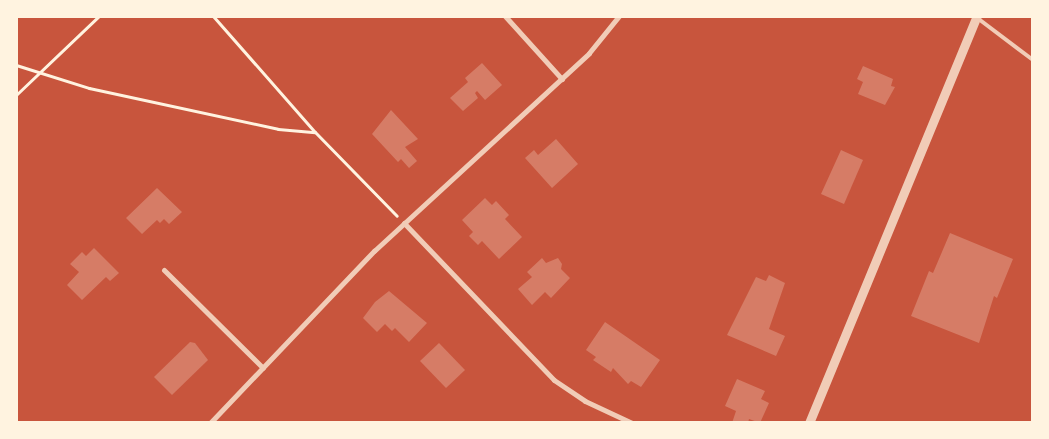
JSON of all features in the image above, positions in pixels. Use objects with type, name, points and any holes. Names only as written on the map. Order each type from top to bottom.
[{"type":"street","points":[[504,16],[562,79]]},
{"type":"street","points":[[210,423],[404,223],[589,53],[619,16]]},
{"type":"street","points":[[809,423],[976,17]]},
{"type":"street","points":[[404,223],[554,380],[585,401],[632,423]]},
{"type":"street","points":[[164,270],[263,368]]},
{"type":"lane","points":[[976,17],[1033,60]]},
{"type":"path","points":[[16,95],[99,16]]},
{"type":"path","points":[[213,16],[314,132],[404,223]]},
{"type":"path","points":[[16,65],[89,88],[278,129],[314,132]]},
{"type":"building","points":[[482,63],[502,85],[485,100],[477,91],[475,93],[478,98],[463,111],[450,98],[468,82],[465,78]]},
{"type":"building","points":[[863,66],[893,79],[891,86],[895,87],[885,105],[858,94],[863,82],[857,79]]},
{"type":"building","points":[[391,110],[418,139],[405,147],[417,161],[409,168],[401,159],[398,162],[372,134]]},
{"type":"building","points":[[556,139],[578,164],[552,188],[525,158],[534,150],[538,155]]},
{"type":"building","points":[[841,150],[863,160],[844,204],[821,194]]},
{"type":"building","points":[[157,188],[182,212],[169,224],[164,219],[160,223],[157,220],[142,234],[126,218]]},
{"type":"building","points":[[485,198],[492,205],[496,201],[509,215],[505,219],[522,237],[499,259],[482,241],[478,245],[469,236],[473,232],[462,220]]},
{"type":"building","points":[[950,233],[1013,259],[997,298],[994,296],[979,343],[911,316],[929,271],[933,273]]},
{"type":"building","points":[[94,248],[119,273],[110,281],[106,277],[82,300],[67,285],[79,272],[70,264],[82,252],[86,256]]},
{"type":"building","points":[[542,258],[546,263],[558,258],[562,264],[561,269],[570,278],[551,298],[545,292],[532,305],[518,289],[532,277],[527,272]]},
{"type":"building","points":[[769,275],[785,283],[769,329],[785,336],[776,356],[727,335],[756,277],[766,281]]},
{"type":"building","points":[[389,291],[427,323],[409,342],[395,328],[392,331],[385,324],[377,332],[363,318],[375,302]]},
{"type":"building","points":[[605,322],[660,360],[641,387],[631,381],[628,384],[613,368],[611,372],[593,360],[596,357],[586,350]]},
{"type":"building","points":[[190,342],[195,343],[208,360],[172,395],[154,377]]},
{"type":"building","points":[[439,343],[465,370],[446,388],[420,361]]},
{"type":"building","points":[[737,379],[765,391],[761,399],[769,403],[760,423],[749,419],[748,423],[732,423],[736,411],[725,406]]}]
